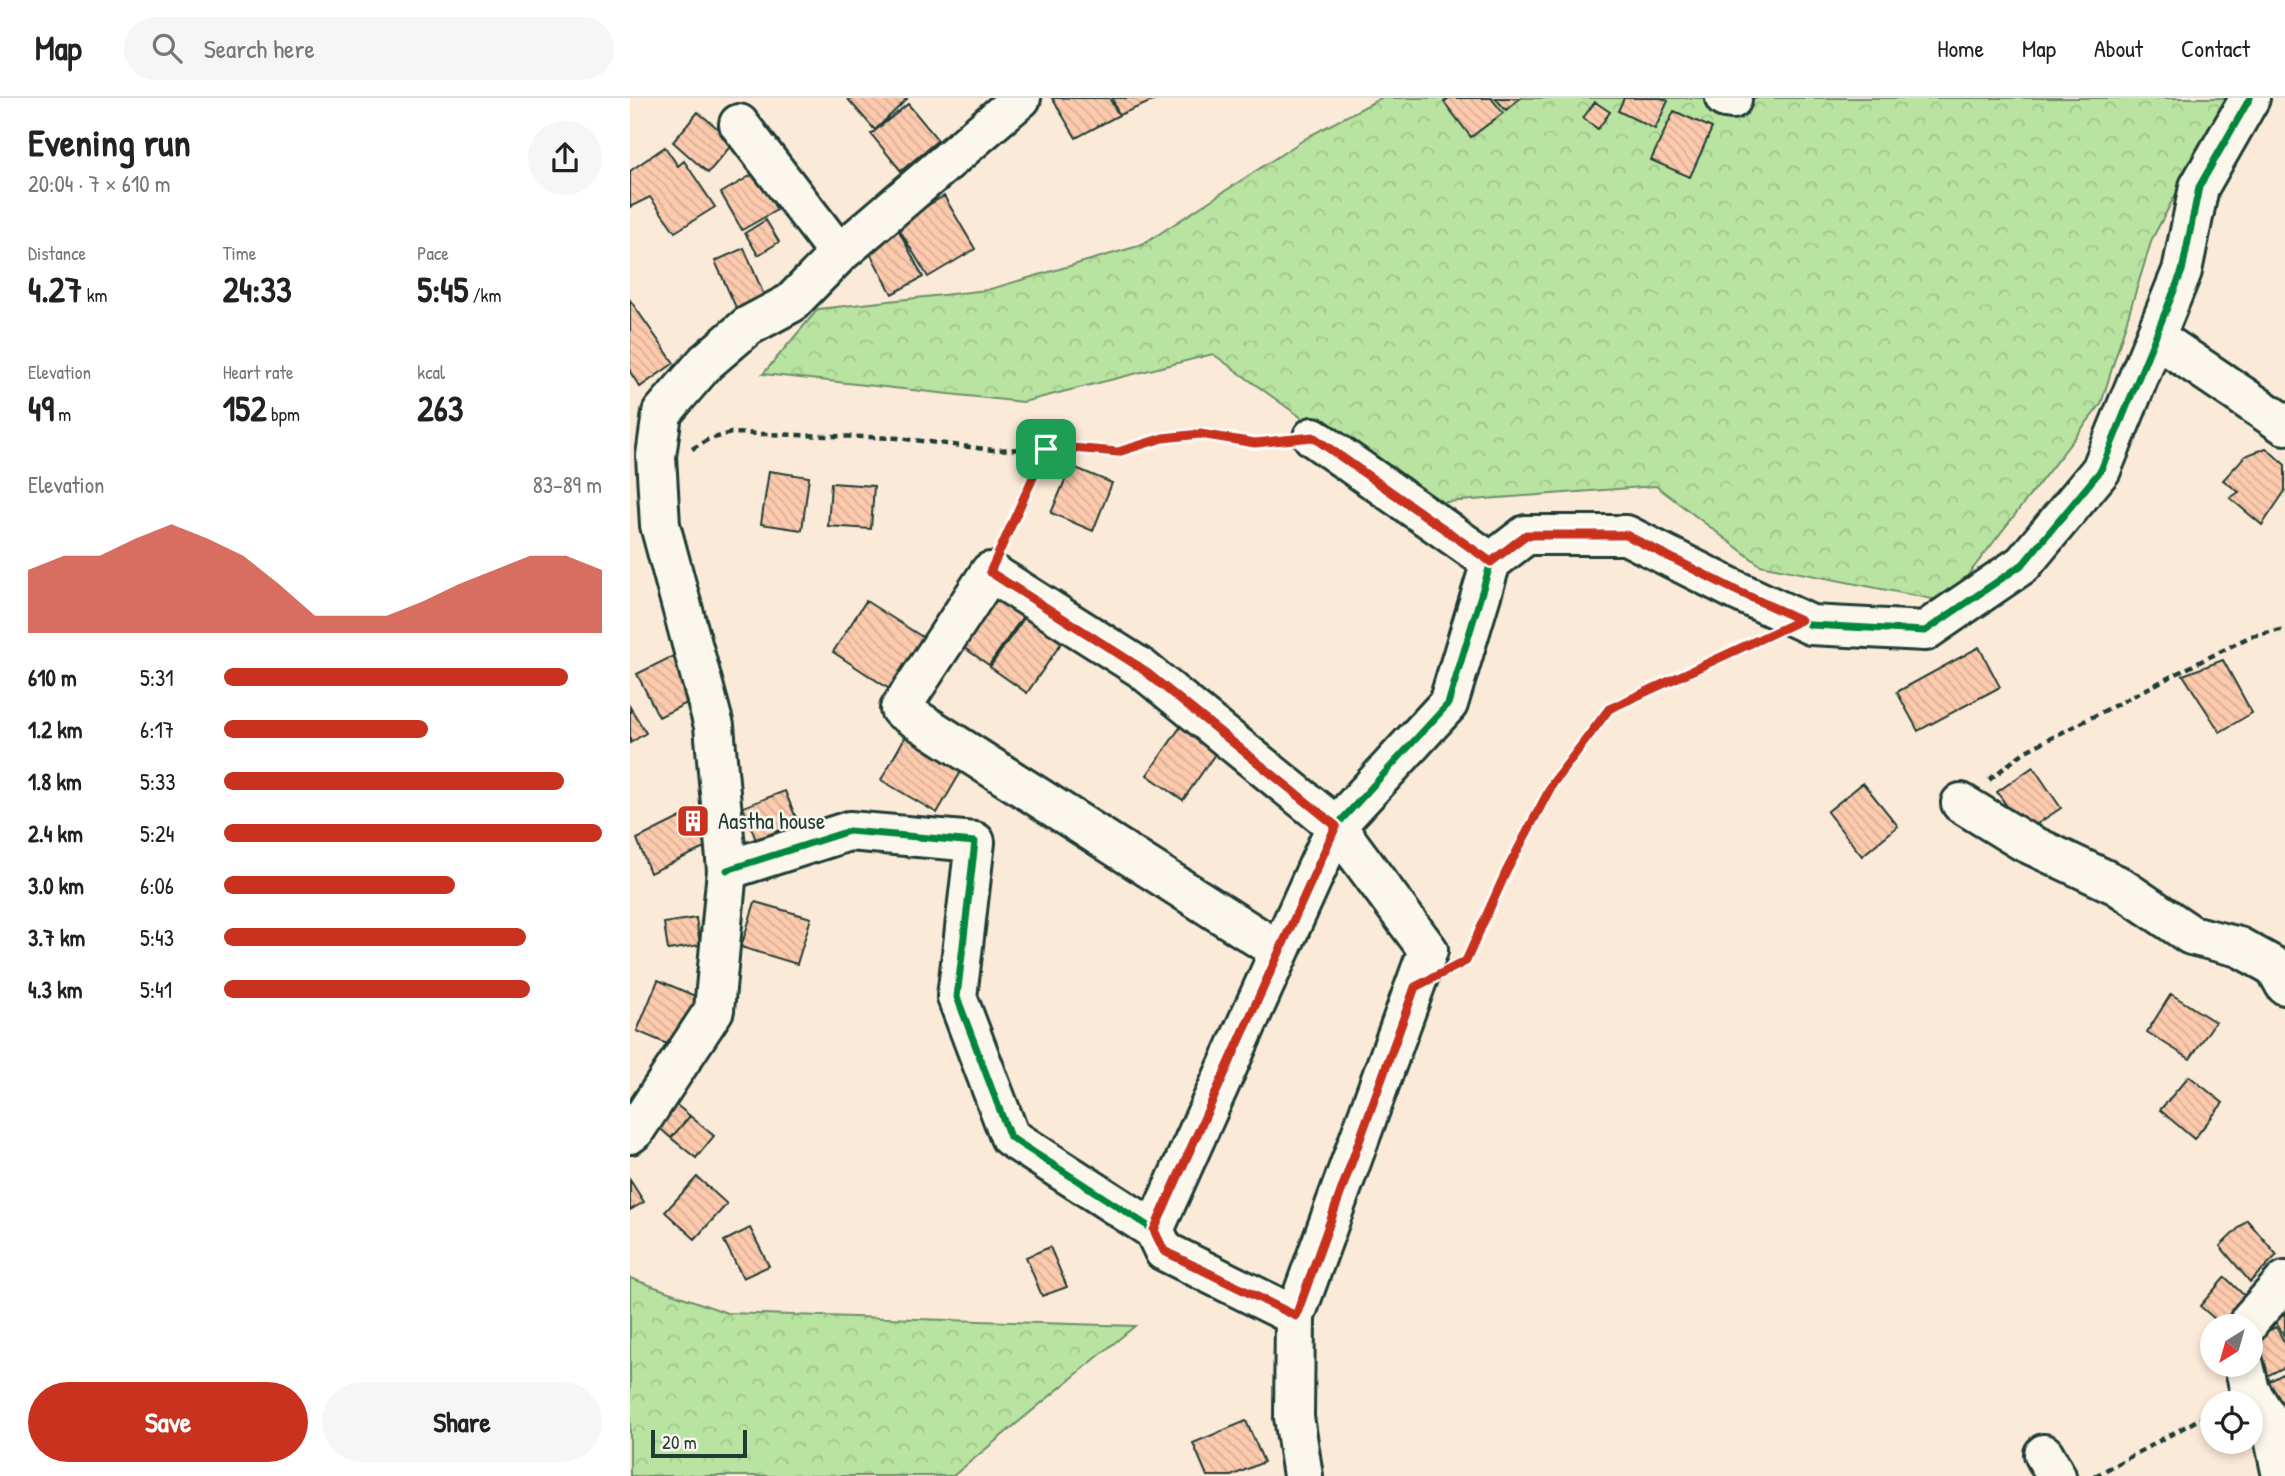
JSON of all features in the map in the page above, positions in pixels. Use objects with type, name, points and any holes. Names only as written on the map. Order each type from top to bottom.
[{"type":"street","points":[[630,1134],[714,1010],[727,870],[715,726],[660,525],[656,456],[662,413],[706,362],[748,326],[791,303],[839,254],[1021,98]]},
{"type":"street","points":[[1154,1230],[1336,826],[1448,704],[1491,562],[1526,535],[1626,535],[1811,625],[1926,631],[2023,564],[2101,470],[2182,271],[2199,187],[2250,98]]},
{"type":"street","points":[[739,124],[839,254]]},
{"type":"street","points":[[2155,337],[2285,425]]},
{"type":"street","points":[[1313,437],[1491,562]]},
{"type":"street","points":[[1279,951],[900,709],[990,572],[1141,668],[1336,826],[1428,950],[1296,1316],[1294,1417],[1303,1476]]},
{"type":"street","points":[[1961,803],[2023,841],[2117,885],[2191,935],[2239,947],[2276,967],[2285,985]]},
{"type":"street","points":[[727,870],[849,831],[975,842],[957,998],[1010,1137],[1154,1230],[1164,1251],[1296,1316]]},
{"type":"street","points":[[2255,1314],[2285,1281]]},
{"type":"street","points":[[2247,1377],[2250,1391],[2271,1424],[2282,1476]]},
{"type":"path","points":[[687,458],[694,447],[731,433],[898,438],[993,450],[1060,447],[1118,452],[1163,438],[1200,434],[1255,443],[1313,437]]},
{"type":"path","points":[[990,572],[1046,449]]},
{"type":"path","points":[[1415,987],[1466,961],[1506,872],[1553,783],[1609,709],[1801,620]]},
{"type":"path","points":[[1961,803],[2024,752],[2251,636],[2285,629]]},
{"type":"path","points":[[2095,1476],[2200,1419]]},
{"type":"green space","points":[[1381,98],[2227,98],[2152,239],[2101,404],[1947,602],[1760,565],[1656,486],[1421,504],[1213,354],[1023,402],[763,374],[818,309],[987,290],[1142,245],[1311,135]]},
{"type":"green space","points":[[630,1278],[727,1313],[1135,1326],[953,1476],[630,1476]]},
{"type":"building","points":[[847,98],[905,98],[907,99],[875,130]]},
{"type":"building","points":[[1052,98],[1109,98],[1119,115],[1076,138]]},
{"type":"building","points":[[1112,98],[1160,98],[1119,115]]},
{"type":"building","points":[[1449,98],[1491,98],[1503,113],[1471,137],[1444,102]]},
{"type":"building","points":[[1495,98],[1520,98],[1506,110]]},
{"type":"building","points":[[1624,98],[1662,98],[1668,101],[1655,129],[1618,111]]},
{"type":"building","points":[[1595,102],[1610,112],[1598,129],[1583,118]]},
{"type":"building","points":[[908,104],[938,140],[901,171],[871,134]]},
{"type":"building","points":[[1674,111],[1712,128],[1690,177],[1651,160]]},
{"type":"building","points":[[698,112],[734,142],[708,173],[673,142]]},
{"type":"building","points":[[665,147],[678,166],[684,161],[715,207],[675,232],[650,197],[630,207],[630,171]]},
{"type":"building","points":[[755,173],[777,210],[742,230],[721,193]]},
{"type":"building","points":[[944,196],[975,249],[928,277],[896,224]]},
{"type":"building","points":[[766,220],[779,242],[758,255],[745,233]]},
{"type":"building","points":[[897,227],[923,277],[892,294],[865,244]]},
{"type":"building","points":[[744,248],[766,300],[738,312],[715,261]]},
{"type":"building","points":[[630,300],[674,363],[640,387],[630,372]]},
{"type":"building","points":[[2266,448],[2285,465],[2285,491],[2262,525],[2230,498],[2239,492],[2223,480],[2245,456]]},
{"type":"building","points":[[1071,466],[1112,483],[1093,531],[1051,513]]},
{"type":"building","points":[[769,471],[809,477],[802,530],[761,524]]},
{"type":"building","points":[[831,483],[874,486],[871,529],[828,526]]},
{"type":"building","points":[[992,583],[1028,609],[989,665],[953,640]]},
{"type":"building","points":[[866,601],[924,638],[891,690],[833,652]]},
{"type":"building","points":[[1029,611],[1066,636],[1027,693],[990,667]]},
{"type":"building","points":[[1979,647],[2000,687],[1918,731],[1897,692]]},
{"type":"building","points":[[673,656],[695,699],[659,717],[637,674]]},
{"type":"building","points":[[2223,660],[2252,713],[2220,732],[2183,675]]},
{"type":"building","points":[[630,707],[646,733],[630,743]]},
{"type":"building","points":[[1186,719],[1222,744],[1183,800],[1147,775]]},
{"type":"building","points":[[909,730],[966,763],[937,813],[881,780]]},
{"type":"building","points":[[2033,767],[2061,808],[2025,832],[1997,792]]},
{"type":"building","points":[[1863,783],[1898,826],[1862,856],[1827,812]]},
{"type":"building","points":[[785,791],[798,823],[756,840],[743,807]]},
{"type":"building","name":"Aastha house","points":[[711,802],[713,844],[650,873],[637,839]]},
{"type":"building","points":[[755,902],[811,918],[797,964],[741,947]]},
{"type":"building","points":[[696,918],[700,945],[668,950],[664,923]]},
{"type":"building","points":[[658,980],[702,999],[681,1050],[637,1031]]},
{"type":"building","points":[[2171,994],[2215,1022],[2190,1059],[2147,1032]]},
{"type":"building","points":[[2189,1076],[2223,1103],[2194,1139],[2160,1110]]},
{"type":"building","points":[[674,1103],[690,1116],[671,1138],[656,1125]]},
{"type":"building","points":[[690,1116],[714,1136],[696,1158],[671,1138]]},
{"type":"building","points":[[697,1177],[727,1204],[695,1239],[665,1212]]},
{"type":"building","points":[[630,1180],[644,1202],[630,1210]]},
{"type":"building","points":[[2247,1220],[2277,1255],[2250,1282],[2220,1246]]},
{"type":"building","points":[[750,1228],[769,1266],[743,1278],[724,1241]]},
{"type":"building","points":[[1050,1247],[1067,1287],[1042,1296],[1026,1257]]},
{"type":"building","points":[[2225,1277],[2254,1305],[2246,1314],[2209,1314],[2200,1306]]},
{"type":"building","points":[[2285,1311],[2285,1337],[2273,1318]]},
{"type":"building","points":[[2276,1327],[2285,1343],[2285,1367],[2263,1378],[2262,1377],[2263,1333]]},
{"type":"building","points":[[2285,1373],[2285,1410],[2282,1411],[2264,1384]]},
{"type":"building","points":[[1246,1421],[1264,1462],[1231,1476],[1207,1476],[1193,1443]]},
{"type":"cycle path","points":[[727,870],[849,831],[975,842],[957,997],[1010,1137],[1154,1230],[1336,826],[1448,704],[1491,562],[1526,535],[1626,535],[1811,625],[1925,631],[2023,564],[2101,470],[2182,271],[2199,187],[2250,98]]},
{"type":"place","name":"Aastha house","points":[[693,821]]},
{"type":"route","points":[[1200,434],[1255,443],[1313,437],[1491,562],[1526,535],[1626,535],[1801,620],[1609,709],[1553,783],[1506,872],[1466,961],[1415,987],[1296,1316],[1164,1251],[1154,1230],[1336,826],[1141,668],[990,572],[1046,449],[1060,447],[1118,452],[1163,438],[1200,434]]}]
